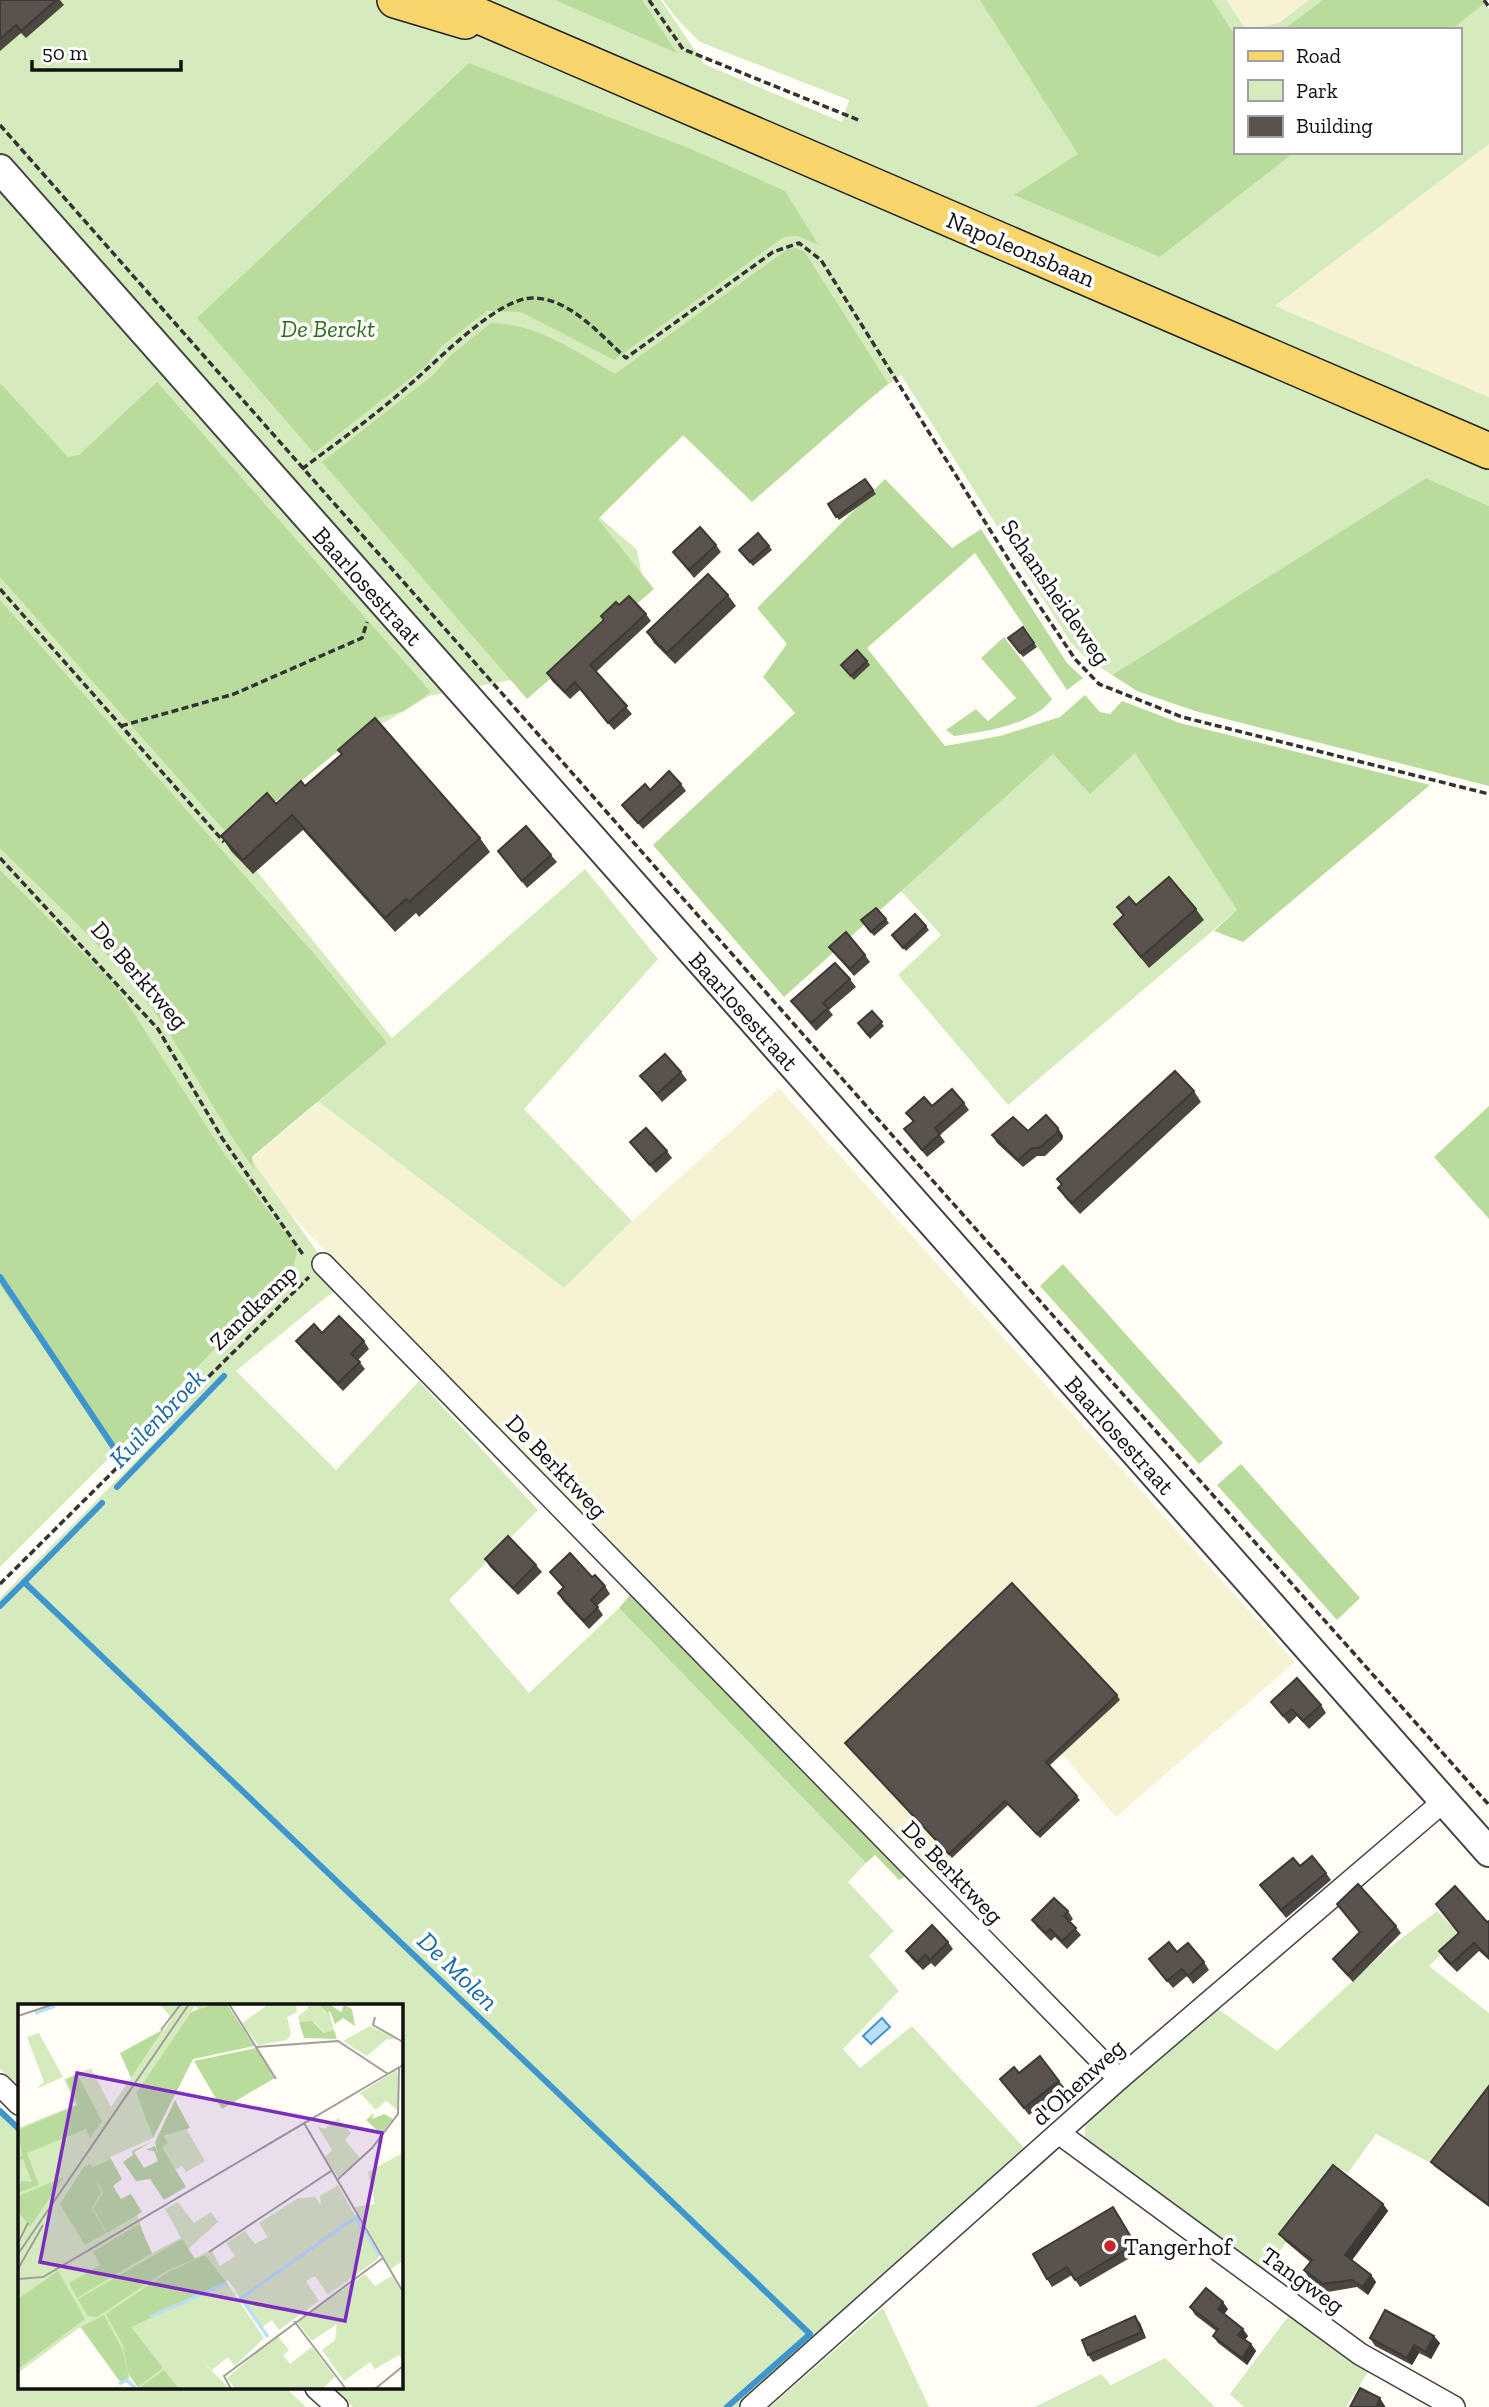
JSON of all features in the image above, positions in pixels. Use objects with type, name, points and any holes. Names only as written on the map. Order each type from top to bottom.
[{"type":"main road","name":"Napoleonsbaan","points":[[396,0],[552,47]]},
{"type":"main road","name":"Napoleonsbaan","points":[[442,0],[1489,452]]},
{"type":"street","name":"Baarlosestraat","points":[[0,169],[1489,1852]]},
{"type":"street","name":"De Berktweg","points":[[323,1264],[1119,2079]]},
{"type":"street","name":"d'Ohenweg","points":[[751,2407],[1119,2079],[1444,1801]]},
{"type":"street","points":[[0,2085],[18,2103]]},
{"type":"street","name":"Tangweg","points":[[1060,2134],[1360,2354],[1454,2407]]},
{"type":"street","points":[[318,2390],[337,2407]]},
{"type":"path","points":[[649,0],[683,49],[861,121]]},
{"type":"path","points":[[1484,0],[1489,7]]},
{"type":"path","points":[[0,125],[876,1117],[1489,1805]]},
{"type":"path","name":"Schansheideweg","points":[[302,469],[400,393],[471,329],[515,300],[534,298],[561,303],[626,358],[773,252],[800,243],[821,260],[901,391],[1075,659],[1099,684],[1182,717],[1489,794]]},
{"type":"path","points":[[121,726],[234,694],[362,638],[377,596],[401,576]]},
{"type":"path","points":[[0,589],[224,842]]},
{"type":"path","name":"De Berktweg","points":[[0,858],[158,1029],[222,1138],[305,1257],[323,1264]]},
{"type":"path","name":"Zandkamp","points":[[0,1584],[323,1264]]},
{"type":"shaded area","points":[[1212,0],[1323,0],[1286,28],[1234,29]]},
{"type":"shaded area","points":[[1489,144],[1489,397],[1275,306]]},
{"type":"shaded area","points":[[779,1088],[1295,1662],[1116,1817],[1061,1753],[933,1873],[345,1273],[265,1186],[252,1162],[252,1158],[319,1102],[564,1288],[632,1221]]},
{"type":"green space","name":"De Berckt","points":[[0,0],[661,0],[704,64],[842,122],[849,100],[700,42],[663,0],[1226,0],[1245,28],[1234,28],[1234,153],[1160,257],[1292,154],[1461,154],[1461,28],[1454,28],[1485,3],[1489,9],[1489,144],[1275,306],[1489,397],[1489,506],[1426,478],[1112,675],[1088,660],[1071,643],[901,375],[760,484],[683,436],[597,515],[637,550],[645,591],[527,677],[429,696],[217,822],[392,1038],[585,869],[658,959],[524,1109],[632,1221],[564,1288],[319,1102],[326,1096],[248,1155],[341,1285],[236,1371],[336,1470],[419,1381],[538,1510],[449,1600],[529,1693],[619,1608],[866,1863],[848,1882],[894,1931],[869,1956],[899,1991],[843,2049],[860,2068],[912,2026],[1027,2151],[739,2407],[353,2407],[334,2390],[402,2390],[402,2004],[18,2004],[18,2087],[0,2069],[0,1598],[172,1424],[137,1452],[0,1266]]},
{"type":"green space","points":[[555,0],[642,0],[677,53]]},
{"type":"green space","points":[[980,0],[1212,0],[1234,33],[1234,154],[1292,154],[1160,257],[1014,195],[1078,154]]},
{"type":"green space","points":[[1309,0],[1477,0],[1446,28],[1255,28],[1279,23]]},
{"type":"green space","points":[[1323,0],[1482,0],[1485,3],[1454,28],[1286,28]]},
{"type":"green space","name":"De Berckt","points":[[469,63],[691,149],[785,191],[818,244],[797,236],[784,237],[614,360],[521,312],[487,311],[442,346],[426,366],[314,453],[197,318]]},
{"type":"green space","points":[[788,249],[804,251],[888,383],[752,502],[683,435],[598,519],[654,589],[527,699],[322,462],[433,375],[451,355],[491,323],[525,328],[556,340],[615,374]]},
{"type":"green space","points":[[157,382],[431,692],[404,711],[380,717],[231,838],[0,577],[0,383],[68,457],[79,455]]},
{"type":"green space","points":[[1426,478],[1489,506],[1489,786],[1195,711],[1137,691],[1112,675]]},
{"type":"green space","points":[[885,479],[952,548],[981,529],[1067,663],[1083,678],[1067,690],[975,553],[867,648],[945,746],[1000,736],[1060,717],[1085,695],[1100,712],[1110,714],[1122,701],[1180,723],[1430,785],[1243,942],[1214,931],[1237,910],[1135,753],[1090,794],[1053,754],[784,997],[653,845],[795,713],[763,677],[787,644],[757,608]]},
{"type":"green space","points":[[0,600],[316,956],[387,1043],[252,1157],[254,1169],[151,1007],[98,945],[0,848]]},
{"type":"green space","points":[[1004,637],[1052,699],[1044,708],[1021,721],[954,736],[946,730],[976,709],[988,721],[1016,698],[981,658]]},
{"type":"green space","points":[[1135,752],[1237,910],[1008,1105],[898,975],[941,935],[901,891],[1053,754]]},
{"type":"green space","points":[[0,870],[116,986],[225,1155],[294,1244],[297,1252],[293,1268],[117,1450],[0,1286]]},
{"type":"green space","points":[[1489,1106],[1489,1219],[1434,1157]]},
{"type":"green space","points":[[1063,1264],[1223,1443],[1199,1464],[1040,1286]]},
{"type":"green space","points":[[0,1286],[117,1450],[0,1567]]},
{"type":"green space","points":[[1241,1464],[1360,1598],[1337,1620],[1217,1485]]},
{"type":"green space","points":[[631,1594],[906,1876],[899,1880],[875,1855],[866,1863],[619,1608]]},
{"type":"green space","points":[[1437,1911],[1461,1935],[1429,1966],[1489,2013],[1489,2105],[1440,2168],[1376,2134],[1348,2173],[1341,2169],[1262,2275],[1084,2140],[1086,2123],[1218,2009],[1277,2051],[1384,1952]]},
{"type":"green space","points":[[0,2114],[18,2132],[18,2390],[288,2390],[306,2407],[0,2407]]},
{"type":"green space","points":[[883,2308],[929,2407],[770,2407]]},
{"type":"green space","points":[[1290,2314],[1373,2364],[1346,2407],[1244,2407],[1230,2394]]},
{"type":"green space","points":[[1165,2358],[1215,2407],[1035,2407],[1101,2374],[1111,2385]]},
{"type":"water","points":[[882,2018],[890,2027],[871,2044],[863,2036]]},
{"type":"building","points":[[0,0],[56,0],[21,31],[16,25],[0,39]]},
{"type":"building","points":[[865,479],[873,490],[836,517],[828,504]]},
{"type":"building","points":[[700,527],[716,545],[689,570],[673,552]]},
{"type":"building","points":[[758,533],[769,546],[750,562],[739,550]]},
{"type":"building","points":[[708,574],[728,595],[667,653],[647,632]]},
{"type":"building","points":[[629,596],[646,614],[590,665],[627,706],[608,723],[575,682],[565,692],[547,673],[604,620],[601,616],[616,602],[619,605]]},
{"type":"building","points":[[1023,627],[1034,643],[1020,653],[1008,638]]},
{"type":"building","points":[[857,650],[867,661],[851,676],[841,665]]},
{"type":"building","points":[[375,718],[480,838],[409,902],[406,899],[385,918],[292,815],[243,860],[221,836],[267,793],[276,804],[301,781],[305,786],[342,754],[338,750]]},
{"type":"building","points":[[669,771],[681,784],[638,823],[622,805],[645,784],[650,790]]},
{"type":"building","points":[[526,826],[551,855],[522,881],[498,851]]},
{"type":"building","points":[[1169,877],[1196,909],[1141,957],[1114,924],[1124,915],[1117,907],[1129,897],[1136,905]]},
{"type":"building","points":[[876,908],[886,919],[871,932],[861,920]]},
{"type":"building","points":[[915,914],[926,926],[903,948],[892,935]]},
{"type":"building","points":[[846,932],[865,955],[850,969],[829,947]]},
{"type":"building","points":[[835,963],[850,979],[823,1003],[828,1008],[811,1023],[791,1001]]},
{"type":"building","points":[[872,1011],[882,1022],[868,1035],[858,1023]]},
{"type":"building","points":[[665,1054],[681,1072],[657,1094],[640,1076]]},
{"type":"building","points":[[1175,1071],[1194,1091],[1072,1203],[1058,1188],[1062,1184],[1057,1179]]},
{"type":"building","points":[[952,1089],[964,1103],[935,1128],[940,1134],[922,1150],[904,1129],[914,1121],[906,1113],[924,1097],[932,1106]]},
{"type":"building","points":[[1046,1115],[1058,1128],[1057,1133],[1018,1160],[992,1135],[1013,1117],[1028,1131]]},
{"type":"building","points":[[646,1128],[667,1151],[650,1165],[630,1142]]},
{"type":"building","points":[[339,1316],[364,1341],[351,1354],[360,1362],[338,1383],[296,1341],[314,1324],[322,1333]]},
{"type":"building","points":[[508,1536],[536,1565],[513,1588],[485,1559]]},
{"type":"building","points":[[570,1553],[592,1577],[595,1575],[605,1586],[591,1600],[598,1607],[584,1621],[558,1593],[564,1587],[550,1572]]},
{"type":"building","points":[[1012,1583],[1117,1695],[1046,1762],[1077,1796],[1037,1834],[1005,1801],[949,1854],[845,1743]]},
{"type":"building","points":[[1297,1678],[1321,1705],[1303,1721],[1292,1709],[1283,1716],[1271,1702]]},
{"type":"building","points":[[1312,1856],[1326,1873],[1281,1910],[1260,1885],[1293,1858],[1300,1866]]},
{"type":"building","points":[[1358,1884],[1396,1926],[1348,1975],[1333,1959],[1360,1932],[1337,1904]]},
{"type":"building","points":[[1455,1886],[1487,1922],[1489,1921],[1489,1958],[1474,1943],[1451,1964],[1439,1951],[1459,1933],[1436,1904]]},
{"type":"building","points":[[1054,1898],[1068,1911],[1064,1916],[1076,1928],[1062,1941],[1050,1929],[1046,1933],[1032,1920]]},
{"type":"building","points":[[932,1925],[948,1942],[930,1960],[925,1955],[918,1962],[906,1951]]},
{"type":"building","points":[[1169,1942],[1177,1952],[1188,1943],[1204,1962],[1188,1976],[1182,1969],[1167,1981],[1149,1959]]},
{"type":"building","points":[[1040,2056],[1059,2081],[1024,2108],[1000,2079],[1014,2067],[1019,2073]]},
{"type":"building","points":[[1489,2086],[1489,2205],[1431,2162]]},
{"type":"building","points":[[1333,2165],[1383,2204],[1345,2255],[1371,2275],[1362,2287],[1352,2280],[1323,2284],[1304,2270],[1312,2260],[1279,2234]]},
{"type":"building","points":[[1113,2207],[1135,2244],[1075,2280],[1067,2267],[1047,2279],[1033,2254]]},
{"type":"building","points":[[1206,2288],[1223,2302],[1218,2309],[1243,2329],[1238,2335],[1251,2344],[1242,2358],[1213,2336],[1218,2329],[1190,2307]]},
{"type":"building","points":[[1385,2310],[1434,2336],[1426,2352],[1414,2345],[1407,2358],[1370,2338]]},
{"type":"building","points":[[1135,2316],[1142,2332],[1088,2355],[1082,2340]]},
{"type":"building","points":[[1360,2388],[1380,2398],[1376,2407],[1350,2407]]},
{"type":"waterway","points":[[0,1277],[114,1448]]},
{"type":"waterway","name":"Kuilenbroek","points":[[117,1487],[224,1376]]},
{"type":"waterway","name":"Kuilenbroek","points":[[24,1582],[102,1503]]},
{"type":"waterway","name":"De Molen","points":[[0,1606],[24,1582],[810,2334],[727,2407]]},
{"type":"waterway","points":[[0,2111],[18,2128]]},
{"type":"place","name":"Tangerhof","points":[[1110,2246]]}]
